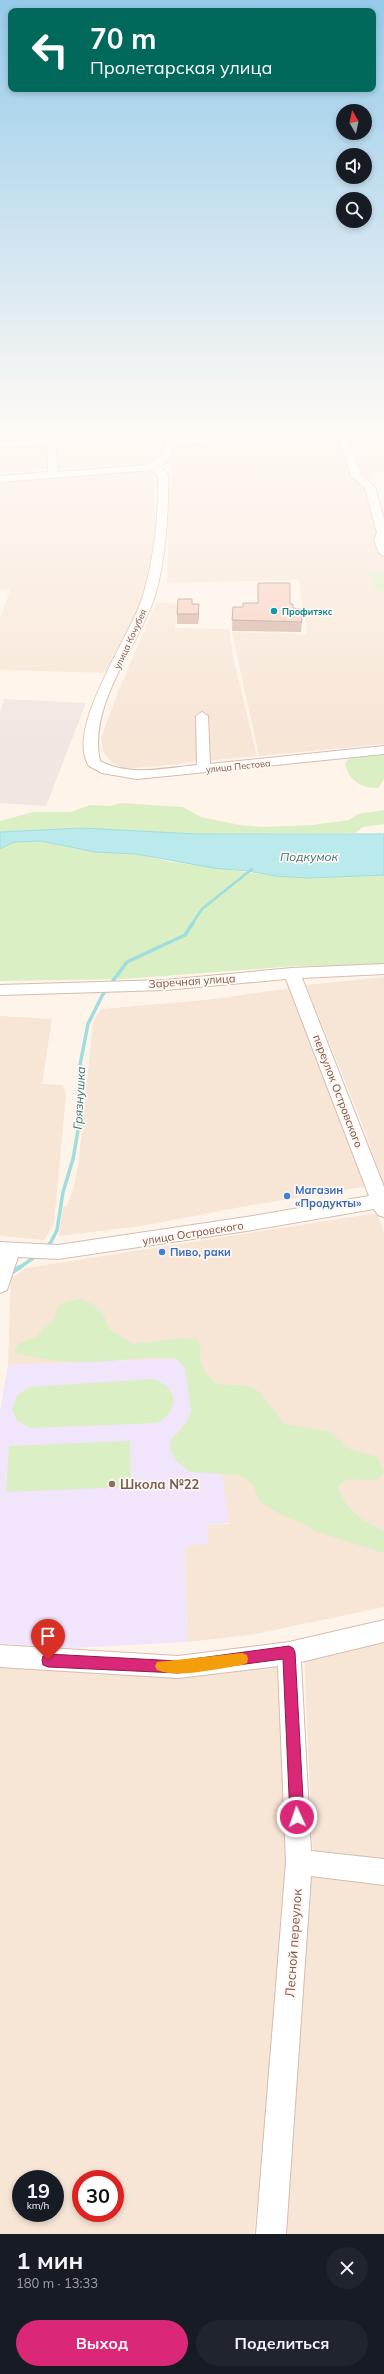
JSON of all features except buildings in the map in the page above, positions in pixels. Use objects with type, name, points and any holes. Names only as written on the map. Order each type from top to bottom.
[{"type":"street","name":"улица Кочубея","points":[[94,763],[90,754],[89,744],[94,720],[130,636],[146,604],[160,533]]},
{"type":"street","points":[[382,533],[379,540],[384,553]]},
{"type":"street","points":[[202,716],[204,769]]},
{"type":"street","name":"улица Пестова","points":[[94,763],[108,770],[137,776],[384,750]]},
{"type":"street","name":"Заречная улица","points":[[0,990],[117,985],[165,985],[292,973],[384,969]]},
{"type":"street","name":"переулок Островского","points":[[292,973],[383,1204]]},
{"type":"street","name":"улица Островского","points":[[7,1261],[58,1252],[383,1204]]},
{"type":"street","points":[[0,1656],[178,1667],[289,1652],[384,1631]]},
{"type":"street","name":"Лесной переулок","points":[[271,2234],[299,1862],[289,1652]]},
{"type":"street","points":[[299,1862],[384,1872]]},
{"type":"shaded area","points":[[0,533],[155,533],[144,597],[110,673],[0,670],[0,619],[10,590],[0,590]]},
{"type":"shaded area","points":[[168,533],[384,533],[384,744],[259,756],[232,632],[307,634],[299,580],[167,583]]},
{"type":"shaded area","points":[[156,603],[178,604],[175,628],[229,629],[234,661],[257,756],[126,769],[112,763],[103,752],[101,738],[118,692]]},
{"type":"shaded area","points":[[4,699],[86,703],[46,806],[0,803],[0,713]]},
{"type":"shaded area","points":[[384,977],[383,1183],[361,1121],[306,985]]},
{"type":"shaded area","points":[[292,988],[369,1186],[252,1205],[141,1226],[59,1236],[63,1207],[67,1206],[74,1187],[79,1158],[93,1023],[101,1009],[205,1000]]},
{"type":"shaded area","points":[[0,1016],[52,1019],[42,1084],[63,1085],[66,1095],[54,1223],[44,1240],[0,1236]]},
{"type":"shaded area","points":[[377,1213],[384,1232],[384,1607],[250,1635],[187,1642],[185,1545],[208,1544],[207,1525],[229,1524],[189,1358],[8,1365],[11,1278],[26,1268]]},
{"type":"shaded area","name":"Школа №22","points":[[189,1358],[218,1444],[229,1523],[207,1525],[208,1544],[185,1546],[187,1642],[72,1648],[0,1643],[0,1411],[8,1365]]},
{"type":"shaded area","points":[[384,1639],[384,1866],[313,1857],[304,1656]]},
{"type":"shaded area","points":[[0,1665],[281,1665],[294,1878],[254,2234],[0,2234]]},
{"type":"shaded area","points":[[308,1872],[384,1881],[384,2234],[286,2234]]},
{"type":"green space","points":[[384,571],[384,590],[373,589],[372,587],[375,584],[372,577],[366,574]]},
{"type":"green space","points":[[384,755],[384,779],[378,788],[361,785],[349,775],[345,764],[349,758]]},
{"type":"green space","points":[[121,803],[183,807],[201,817],[240,825],[262,827],[312,825],[349,820],[358,814],[384,810],[384,824],[363,827],[355,833],[197,834],[82,828],[0,832],[0,821],[33,812],[71,812],[90,805],[110,806]]},
{"type":"green space","points":[[41,841],[95,852],[136,854],[171,862],[275,876],[309,878],[384,875],[384,965],[296,966],[124,979],[0,981],[0,849],[14,842]]},
{"type":"green space","points":[[78,1299],[90,1303],[99,1309],[105,1318],[109,1329],[133,1344],[183,1338],[196,1340],[201,1346],[200,1358],[204,1370],[216,1383],[222,1385],[242,1385],[256,1390],[284,1424],[329,1431],[350,1449],[378,1457],[384,1472],[379,1479],[351,1479],[342,1483],[338,1487],[345,1501],[356,1514],[369,1524],[384,1530],[384,1553],[317,1532],[300,1522],[283,1516],[259,1501],[253,1485],[239,1475],[189,1472],[175,1460],[170,1448],[171,1440],[186,1423],[191,1411],[185,1368],[177,1359],[155,1357],[102,1362],[71,1362],[43,1359],[15,1353],[15,1349],[20,1343],[37,1336],[44,1327],[54,1319],[58,1305]]},
{"type":"green space","points":[[153,1379],[162,1383],[168,1388],[172,1393],[173,1400],[173,1406],[170,1412],[157,1423],[30,1428],[17,1421],[12,1410],[17,1395],[30,1387]]},
{"type":"green space","points":[[130,1441],[131,1487],[6,1492],[9,1446]]},
{"type":"water","name":"Подкумок","points":[[82,828],[197,834],[384,834],[384,875],[309,878],[275,876],[248,871],[213,868],[136,854],[95,852],[41,841],[14,842],[0,849],[0,832]]},
{"type":"waterway","name":"Грязнушка","points":[[192,924],[202,909],[252,869]]},
{"type":"waterway","name":"Грязнушка","points":[[45,1248],[51,1242],[57,1230],[63,1192],[73,1159],[79,1125],[79,1070],[88,1024],[103,994],[127,962],[185,935],[193,923]]},
{"type":"waterway","name":"Грязнушка","points":[[19,1268],[36,1256]]},
{"type":"waterway","name":"Грязнушка","points":[[9,1274],[20,1267]]},
{"type":"slow traffic","points":[[161,1666],[178,1667],[242,1659]]},
{"type":"place","name":"Профитэкс","points":[[274,611]]},
{"type":"place","name":"Магазин «Продукты»","points":[[287,1196]]},
{"type":"place","name":"Пиво, раки","points":[[162,1252]]},
{"type":"place","name":"Школа №22","points":[[112,1484]]},
{"type":"route","points":[[48,1660],[178,1667],[289,1652],[297,1817]]}]
